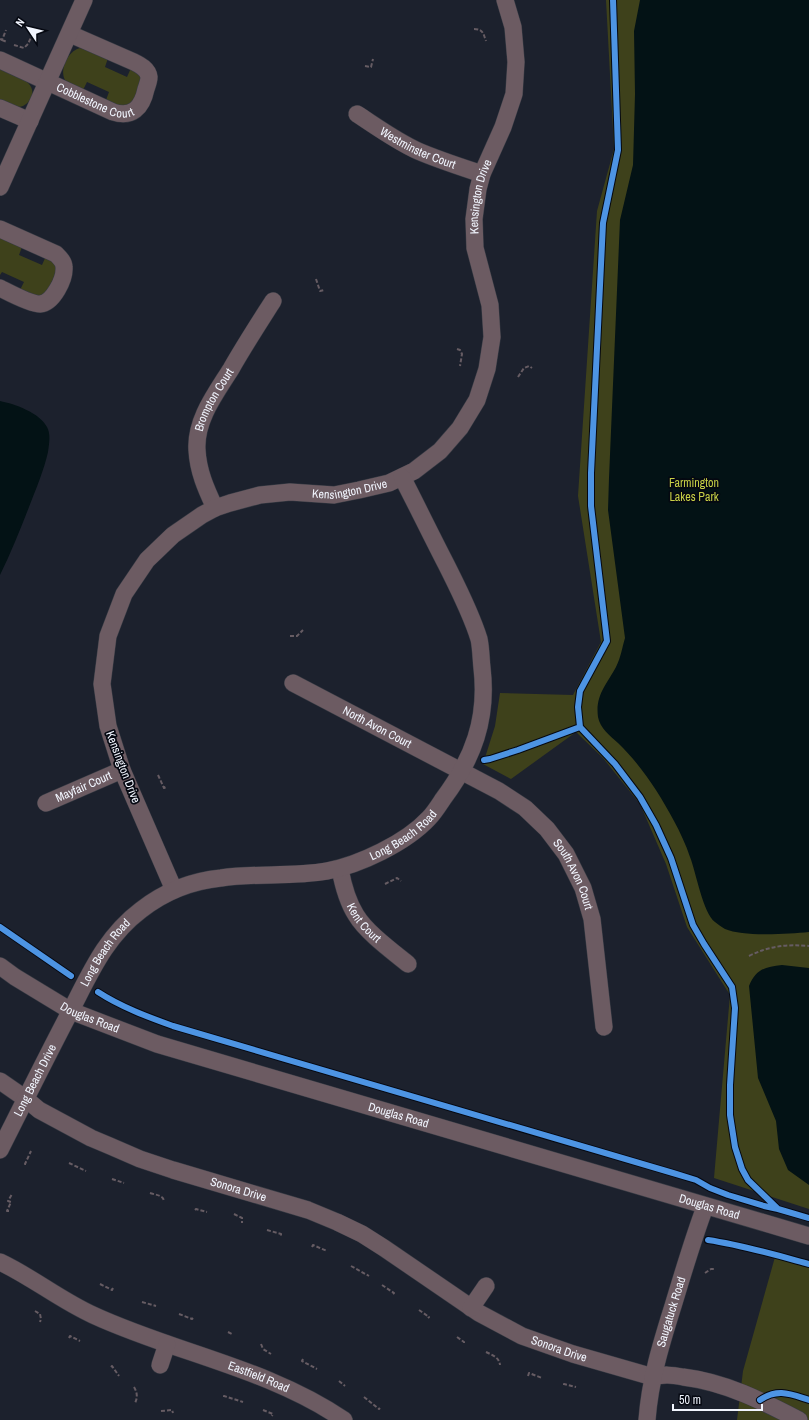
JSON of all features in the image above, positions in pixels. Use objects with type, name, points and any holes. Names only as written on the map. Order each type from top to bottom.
[{"type":"street","points":[[0,187],[84,0]]},
{"type":"street","name":"Kensington Drive","points":[[174,890],[122,770],[108,726],[102,684],[108,636],[124,594],[147,560],[173,535],[202,515],[215,508],[260,495],[290,492],[334,495],[389,483],[414,471],[440,452],[460,428],[477,400],[487,369],[492,337],[490,305],[475,248],[475,226],[478,188],[482,174],[503,127],[514,94],[516,62],[513,27],[506,0]]},
{"type":"street","name":"Cobblestone Court","points":[[48,82],[113,112],[121,114],[130,113],[137,109],[142,102],[148,77],[146,70],[134,62],[70,34]]},
{"type":"street","points":[[0,60],[48,82]]},
{"type":"street","points":[[0,108],[30,121]]},
{"type":"street","name":"Westminster Court","points":[[357,114],[397,140],[418,151],[482,174]]},
{"type":"street","points":[[0,229],[56,254],[62,260],[64,267],[56,292],[46,302],[39,304],[32,302],[0,288]]},
{"type":"street","name":"Brompton Court","points":[[215,508],[200,474],[197,449],[201,422],[210,403],[273,301]]},
{"type":"street","name":"Long Beach Road","points":[[71,1011],[84,983],[101,953],[122,926],[140,910],[162,896],[188,884],[221,878],[298,874],[340,868],[356,863],[402,840],[428,819],[454,785],[469,758],[481,724],[484,685],[480,641],[465,602],[402,478]]},
{"type":"street","name":"North Avon Court","points":[[292,683],[462,771]]},
{"type":"street","name":"Mayfair Court","points":[[46,803],[122,770]]},
{"type":"street","name":"South Avon Court","points":[[462,771],[499,791],[525,808],[547,830],[566,854],[583,888],[592,919],[604,1027]]},
{"type":"street","name":"Kent Court","points":[[340,868],[348,900],[356,917],[408,964]]},
{"type":"street","name":"Douglas Road","points":[[0,966],[15,977],[71,1011],[157,1044],[588,1170],[705,1207],[809,1236]]},
{"type":"street","name":"Long Beach Drive","points":[[0,1150],[58,1033],[71,1011]]},
{"type":"street","name":"Sonora Drive","points":[[0,1082],[26,1099],[39,1110],[91,1138],[140,1159],[207,1181],[308,1210],[362,1234],[471,1308],[522,1336],[573,1354],[653,1376],[663,1374],[697,1378],[733,1389],[760,1400],[799,1420]]},
{"type":"street","name":"Saugatuck Road","points":[[647,1420],[653,1376],[694,1235],[705,1207]]},
{"type":"street","name":"Eastfield Road","points":[[0,1262],[25,1275],[66,1301],[92,1315],[167,1344],[258,1374],[303,1396],[344,1420]]},
{"type":"street","points":[[471,1308],[486,1286]]},
{"type":"street","points":[[160,1366],[167,1344]]},
{"type":"path","points":[[474,28],[480,29],[483,32],[486,41]]},
{"type":"path","points":[[6,31],[1,39],[7,42]]},
{"type":"path","points":[[14,45],[24,48],[28,44],[32,35]]},
{"type":"path","points":[[365,66],[371,67],[373,59]]},
{"type":"path","points":[[316,279],[320,291],[324,290]]},
{"type":"path","points":[[457,349],[460,350],[462,354],[460,366]]},
{"type":"path","points":[[518,377],[524,368],[529,366],[532,368]]},
{"type":"path","points":[[290,636],[297,636],[303,630]]},
{"type":"path","points":[[158,775],[164,788],[166,787]]},
{"type":"path","points":[[385,884],[397,878],[402,881]]},
{"type":"path","points":[[749,956],[761,950],[789,944],[809,946]]},
{"type":"path","points":[[26,1164],[31,1151]]},
{"type":"path","points":[[69,1163],[86,1171]]},
{"type":"path","points":[[112,1179],[124,1183]]},
{"type":"path","points":[[150,1193],[163,1198],[164,1201]]},
{"type":"path","points":[[9,1211],[7,1210],[11,1202],[8,1201],[12,1194]]},
{"type":"path","points":[[195,1210],[206,1212]]},
{"type":"path","points":[[234,1214],[242,1218],[242,1223]]},
{"type":"path","points":[[268,1230],[281,1234],[281,1236]]},
{"type":"path","points":[[312,1247],[313,1245],[327,1251]]},
{"type":"path","points":[[352,1266],[369,1276]]},
{"type":"path","points":[[705,1273],[711,1269],[714,1269]]},
{"type":"path","points":[[100,1284],[112,1290],[113,1288]]},
{"type":"path","points":[[382,1285],[394,1293],[392,1294]]},
{"type":"path","points":[[142,1302],[156,1306]]},
{"type":"path","points":[[419,1310],[429,1317],[428,1318]]},
{"type":"path","points":[[35,1311],[40,1314],[40,1322]]},
{"type":"path","points":[[179,1314],[192,1319],[193,1318]]},
{"type":"path","points":[[228,1332],[232,1334]]},
{"type":"path","points":[[69,1338],[70,1336],[80,1341]]},
{"type":"path","points":[[457,1337],[464,1343]]},
{"type":"path","points":[[261,1344],[264,1350],[271,1354]]},
{"type":"path","points":[[486,1352],[494,1355],[499,1360],[500,1365]]},
{"type":"path","points":[[303,1359],[302,1361],[317,1369]]},
{"type":"path","points":[[111,1367],[112,1366],[119,1376]]},
{"type":"path","points":[[528,1376],[529,1373],[542,1378]]},
{"type":"path","points":[[339,1381],[345,1386]]},
{"type":"path","points":[[564,1385],[576,1387]]},
{"type":"path","points":[[134,1387],[137,1394],[135,1403]]},
{"type":"path","points":[[224,1397],[243,1402]]},
{"type":"path","points":[[364,1397],[379,1409],[380,1408]]},
{"type":"path","points":[[161,1411],[172,1410],[173,1413]]},
{"type":"path","points":[[263,1410],[273,1414],[272,1416]]},
{"type":"green space","name":"Farmington Lakes Park","points":[[606,0],[809,0],[809,1209],[714,1178],[730,995],[687,927],[666,864],[640,804],[603,758],[576,732],[511,779],[483,764],[495,726],[500,693],[573,695],[601,642],[578,496],[597,211],[614,149]]},
{"type":"green space","points":[[80,48],[108,58],[105,67],[127,77],[131,68],[139,74],[141,84],[129,106],[121,106],[106,100],[109,92],[87,82],[83,90],[65,80],[63,71],[66,61],[72,53]]},
{"type":"green space","points":[[0,68],[23,78],[28,82],[32,92],[31,98],[25,105],[19,107],[0,100]]},
{"type":"green space","points":[[0,237],[22,247],[19,255],[42,265],[46,256],[54,263],[56,272],[47,292],[39,296],[20,290],[24,282],[2,272],[0,275]]},
{"type":"green space","points":[[775,1257],[809,1268],[809,1420],[737,1420],[743,1371]]},
{"type":"shaded area","name":"Farmington Lakes Park","points":[[640,0],[809,0],[809,932],[789,934],[754,934],[733,932],[725,929],[715,922],[703,901],[687,848],[668,811],[642,770],[606,732],[598,717],[598,702],[602,690],[618,663],[625,638],[608,510],[620,220],[633,165],[635,94],[634,31]]},
{"type":"shaded area","points":[[0,401],[13,404],[39,417],[47,427],[49,439],[48,452],[40,480],[0,575]]},
{"type":"shaded area","points":[[782,965],[809,968],[809,1185],[788,1170],[779,1149],[776,1121],[758,1078],[749,986],[758,972],[766,968]]},
{"type":"cycle path","points":[[613,0],[618,150],[603,223],[591,473],[591,506],[607,641],[580,691],[578,707],[580,727],[615,764],[640,797],[656,825],[671,858],[693,925],[732,987],[735,1008],[730,1085],[730,1115],[735,1147],[742,1169],[748,1180],[778,1209],[809,1218]]},
{"type":"cycle path","points":[[484,760],[518,750],[580,727]]},
{"type":"cycle path","points":[[0,927],[71,976]]},
{"type":"cycle path","points":[[98,992],[125,1007],[173,1026],[673,1173],[696,1180],[710,1188],[728,1195],[778,1209]]},
{"type":"cycle path","points":[[708,1240],[746,1247],[809,1264]]},
{"type":"cycle path","points":[[760,1400],[766,1396],[778,1393],[790,1394],[809,1400]]}]
